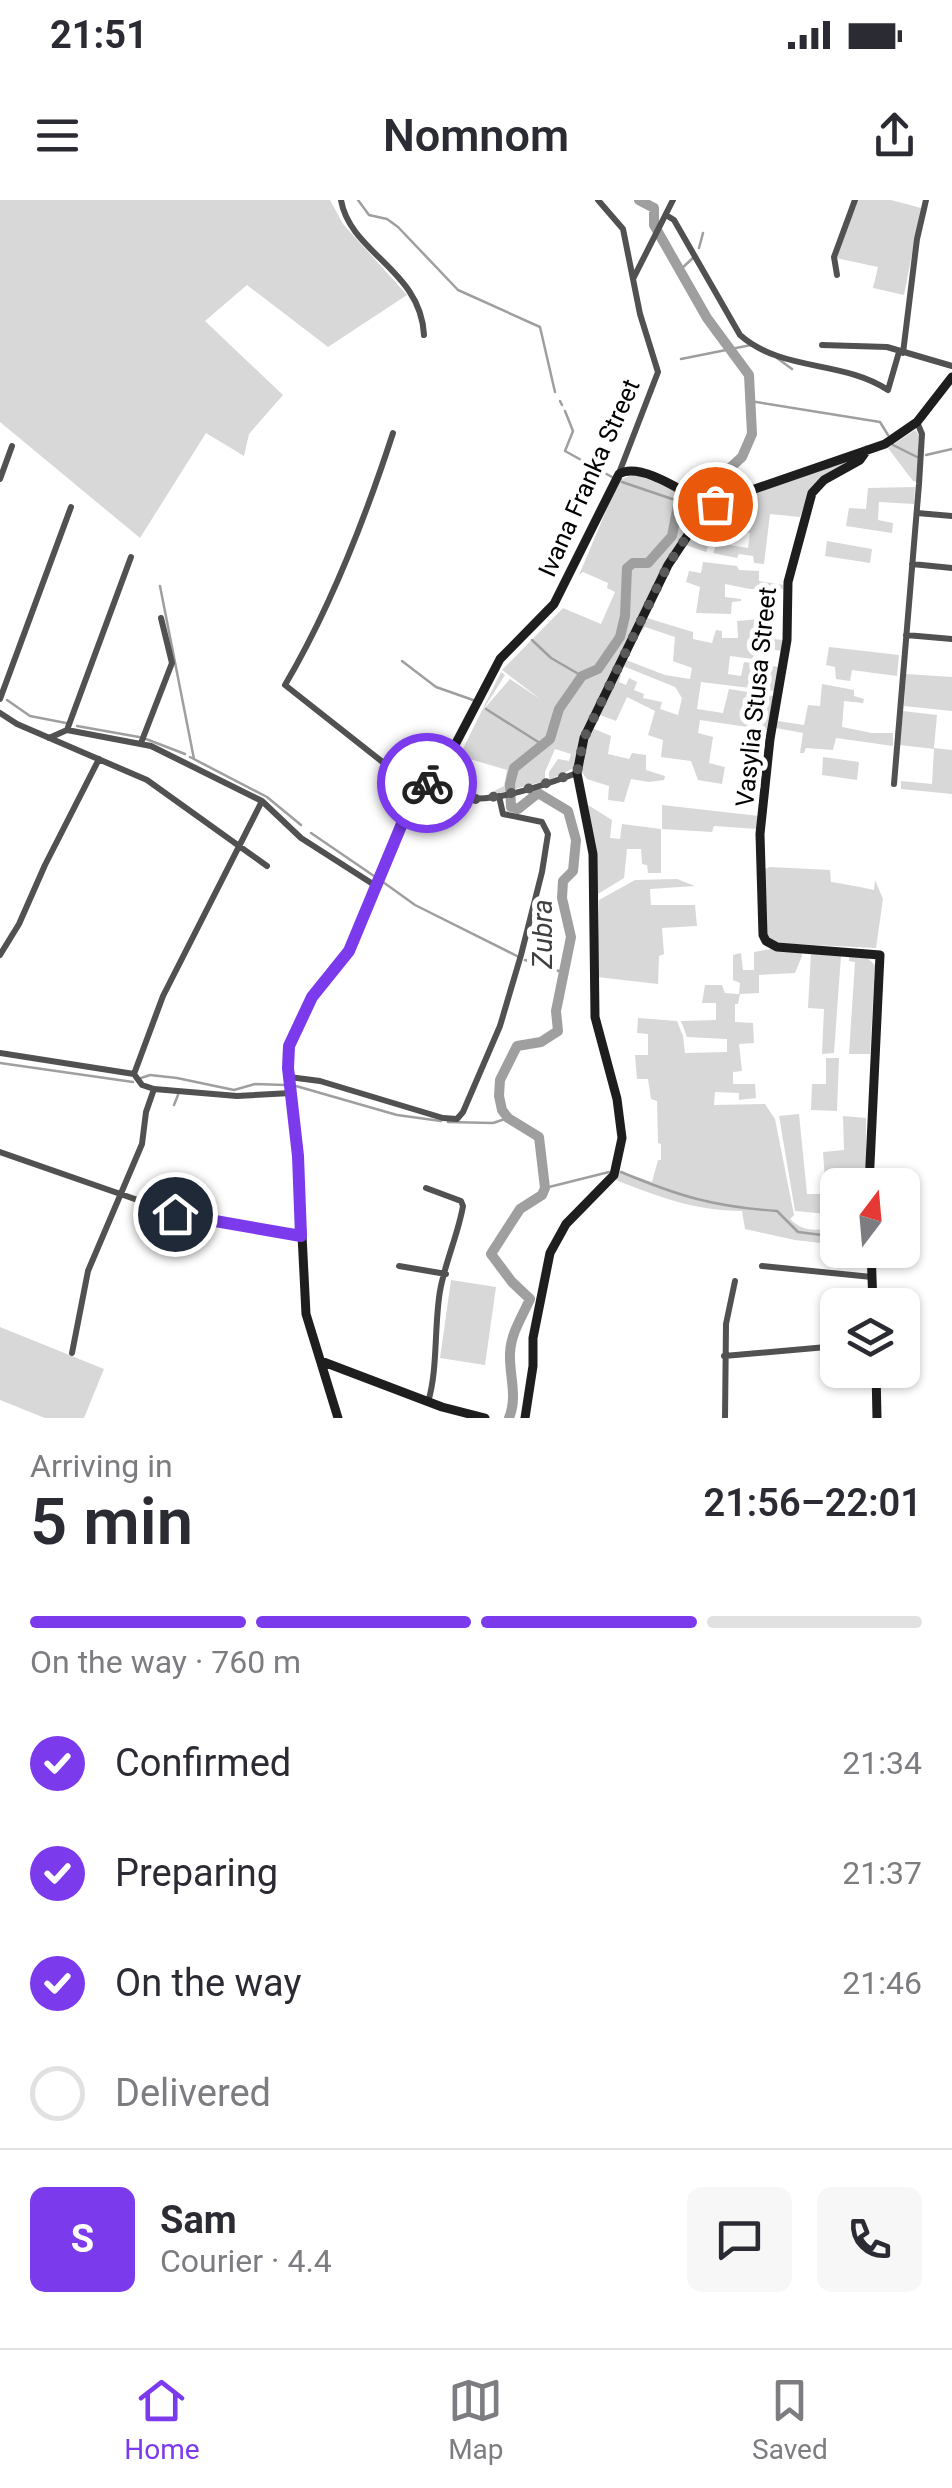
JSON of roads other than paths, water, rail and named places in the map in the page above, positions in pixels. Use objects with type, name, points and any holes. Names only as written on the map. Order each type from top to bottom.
[{"type":"street","points":[[341,200],[349,222],[414,294],[423,312],[424,335]]},
{"type":"street","name":"Ivana Franka Street","points":[[338,1418],[306,1314],[289,1046],[312,997],[349,951],[418,790],[454,750],[500,659],[554,604],[619,474],[658,372],[623,229],[598,200]]},
{"type":"street","points":[[633,279],[673,200]]},
{"type":"street","points":[[838,276],[834,257],[855,200]]},
{"type":"street","points":[[666,215],[674,220],[740,335],[755,348],[800,364],[864,376],[888,390],[901,352],[926,200]]},
{"type":"street","points":[[822,346],[886,347],[952,366]]},
{"type":"street","points":[[524,1418],[550,1253],[566,1224],[614,1175],[622,1138],[595,1017],[594,854],[577,772],[588,730],[668,565],[708,505],[885,444],[917,422],[952,378]]},
{"type":"street","points":[[894,784],[922,434],[917,422]]},
{"type":"street","points":[[393,433],[346,559],[306,650],[285,684],[418,790]]},
{"type":"street","points":[[0,480],[12,446]]},
{"type":"street","name":"Vasylia Stusa Street","points":[[868,448],[860,460],[819,484],[809,498],[787,590],[787,640],[770,739],[760,834],[763,935],[770,945],[880,956],[870,1168]]},
{"type":"street","points":[[619,474],[633,470],[708,505]]},
{"type":"street","points":[[0,699],[71,508]]},
{"type":"street","points":[[917,512],[952,516]]},
{"type":"street","points":[[67,730],[131,557]]},
{"type":"street","points":[[912,564],[952,568]]},
{"type":"street","points":[[142,742],[172,663],[161,618]]},
{"type":"street","points":[[906,634],[952,639]]},
{"type":"street","points":[[0,713],[147,780],[267,866]]},
{"type":"street","points":[[49,738],[67,730],[142,742],[262,801],[300,838],[376,886]]},
{"type":"street","points":[[0,956],[99,759]]},
{"type":"street","points":[[428,782],[436,793],[455,799],[516,792],[577,772]]},
{"type":"street","points":[[288,1077],[457,1119],[500,1026],[542,872],[547,830],[537,820],[502,814],[502,795]]},
{"type":"street","points":[[134,1074],[164,996],[262,801]]},
{"type":"street","points":[[0,1053],[134,1074],[142,1084],[154,1089],[238,1096],[292,1093]]},
{"type":"street","points":[[72,1353],[88,1271],[142,1144],[154,1089]]},
{"type":"street","points":[[0,1152],[175,1214],[301,1236]]},
{"type":"street","points":[[426,1188],[460,1201],[463,1206],[432,1352],[434,1383],[428,1402]]},
{"type":"street","points":[[399,1266],[446,1274]]},
{"type":"street","points":[[762,1266],[872,1277]]},
{"type":"street","points":[[872,1268],[872,1288]]},
{"type":"street","points":[[725,1418],[724,1356],[729,1303],[736,1281]]},
{"type":"street","points":[[724,1356],[820,1348]]},
{"type":"street","points":[[321,1361],[428,1402],[485,1418]]},
{"type":"street","points":[[876,1388],[877,1418]]},
{"type":"waterway","points":[[358,200],[369,215],[387,219],[398,227],[458,290],[540,327],[555,392]]},
{"type":"waterway","name":"Zubra","points":[[639,200],[654,208],[654,225],[707,318],[749,375],[752,434],[742,457],[708,488],[690,488]]},
{"type":"waterway","points":[[699,248],[703,233]]},
{"type":"waterway","points":[[680,270],[694,257]]},
{"type":"waterway","points":[[681,359],[751,345]]},
{"type":"waterway","points":[[777,358],[792,369]]},
{"type":"waterway","points":[[560,401],[562,405]]},
{"type":"waterway","points":[[750,401],[880,422],[888,435]]},
{"type":"waterway","points":[[565,411],[573,431],[565,451],[612,477]]},
{"type":"waterway","points":[[893,445],[917,457]]},
{"type":"waterway","points":[[926,455],[952,449]]},
{"type":"waterway","points":[[622,482],[678,501]]},
{"type":"waterway","name":"Zubra","points":[[509,1418],[513,1402],[511,1346],[530,1299],[491,1254],[520,1209],[542,1195],[545,1188],[539,1137],[502,1110],[500,1080],[517,1046],[541,1042],[558,1031],[556,1011],[571,937],[562,898],[563,881],[573,871],[576,840],[568,811],[538,793],[518,809],[511,807],[510,784],[514,768],[550,739],[559,709],[582,676],[598,669],[620,637],[627,568],[633,563],[648,563],[672,536],[680,495]]},
{"type":"waterway","points":[[160,586],[194,759]]},
{"type":"waterway","points":[[532,640],[551,658],[582,676]]},
{"type":"waterway","points":[[402,661],[436,687],[473,700]]},
{"type":"waterway","points":[[7,700],[30,716],[66,723]]},
{"type":"waterway","points":[[486,709],[543,745]]},
{"type":"waterway","points":[[77,726],[139,737]]},
{"type":"waterway","points":[[146,739],[185,754]]},
{"type":"waterway","points":[[190,757],[267,797],[301,825]]},
{"type":"waterway","points":[[311,833],[374,876]]},
{"type":"waterway","points":[[383,882],[415,905],[517,956]]},
{"type":"waterway","points":[[525,960],[565,973]]},
{"type":"waterway","points":[[0,1063],[133,1082]]},
{"type":"waterway","points":[[141,1078],[177,1078],[234,1090],[255,1084],[285,1085]]},
{"type":"waterway","points":[[296,1086],[397,1115],[441,1121]]},
{"type":"waterway","points":[[174,1105],[178,1095]]},
{"type":"waterway","points":[[448,1122],[493,1123],[508,1118]]},
{"type":"waterway","points":[[545,1188],[609,1172]]},
{"type":"waterway","points":[[621,1172],[697,1199],[777,1211],[798,1232],[820,1235]]}]
